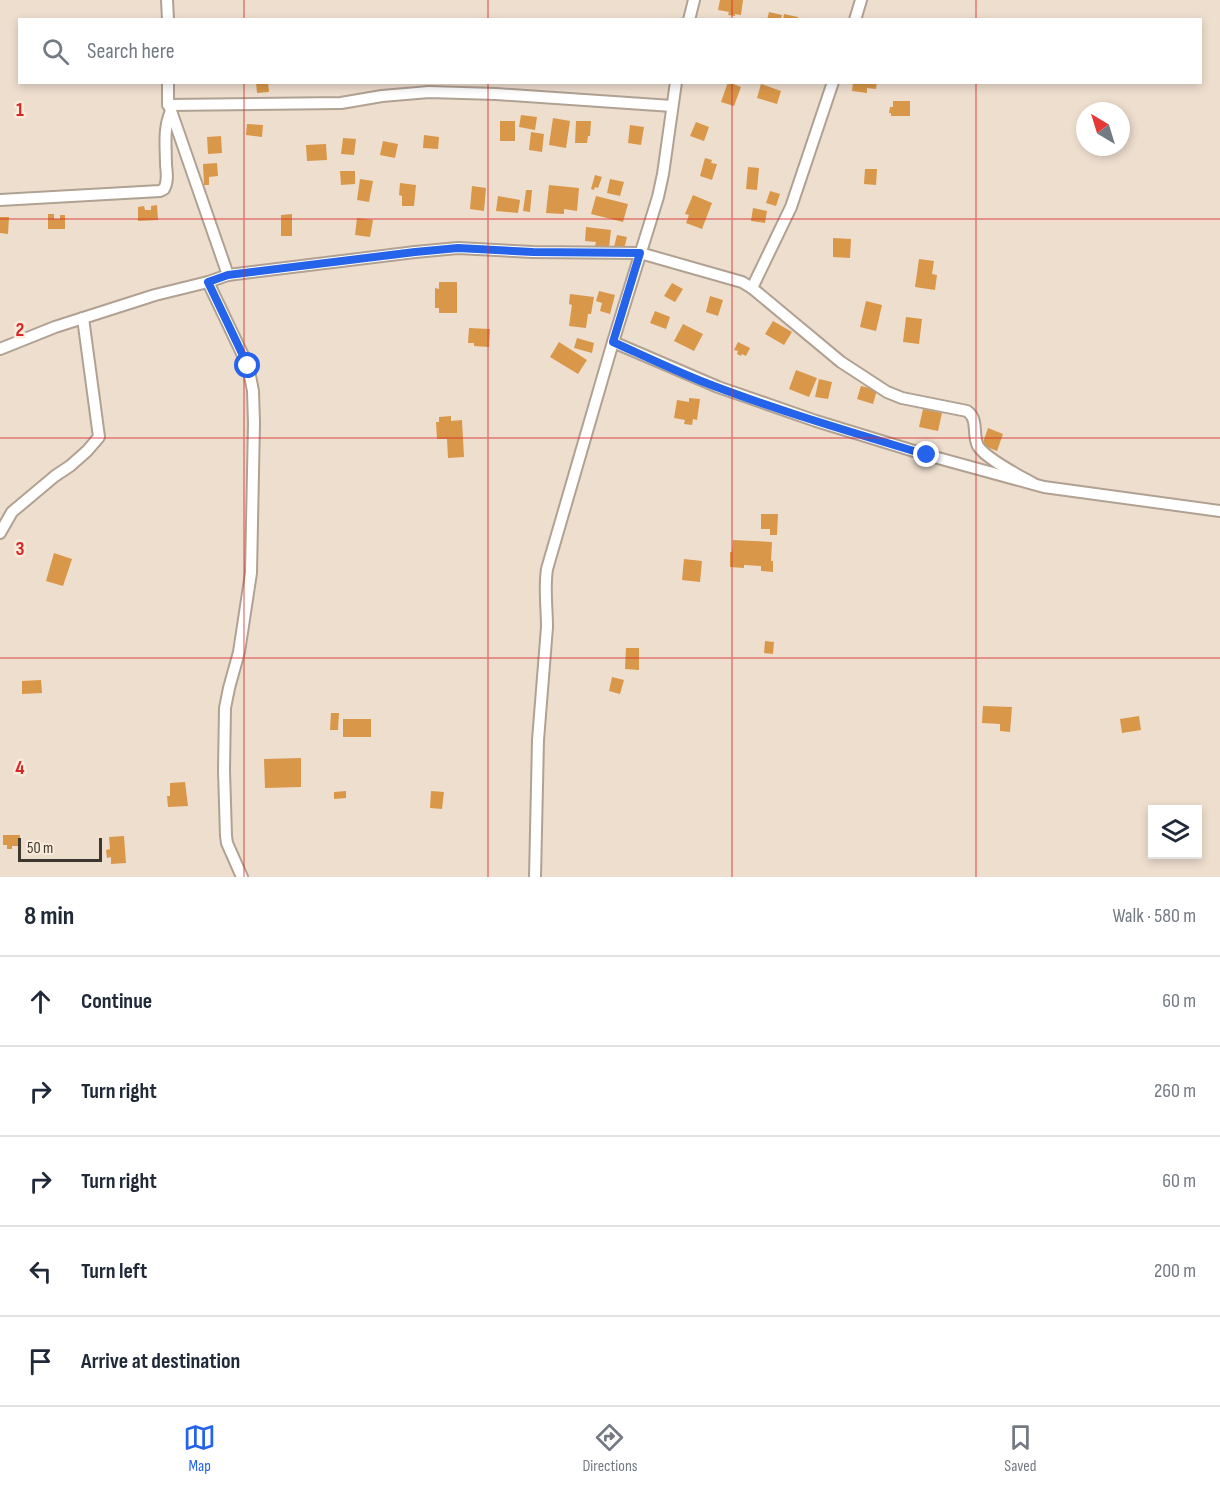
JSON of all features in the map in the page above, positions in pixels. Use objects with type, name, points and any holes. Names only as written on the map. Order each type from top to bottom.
[{"type":"street","points":[[167,0],[168,18]]},
{"type":"street","points":[[690,18],[694,0]]},
{"type":"street","points":[[856,18],[861,0]]},
{"type":"street","points":[[168,84],[170,108],[228,275]]},
{"type":"street","points":[[535,877],[538,740],[547,627],[545,583],[547,569],[658,197],[676,84]]},
{"type":"street","points":[[752,288],[791,207],[832,84]]},
{"type":"street","points":[[170,108],[342,103],[382,96],[429,92],[496,94],[672,106]]},
{"type":"street","points":[[0,200],[148,192],[164,189],[167,180],[165,132],[170,108]]},
{"type":"street","points":[[0,349],[55,327],[155,295],[228,275],[458,248],[533,252],[640,253],[735,279],[752,288],[842,362],[887,392],[902,398],[972,414],[976,443],[980,449],[1034,484]]},
{"type":"street","points":[[208,282],[248,366],[253,391],[255,423],[251,573],[243,632],[225,708],[225,836],[242,877]]},
{"type":"street","points":[[0,533],[12,512],[70,466],[99,437],[83,318]]},
{"type":"street","points":[[613,342],[698,380],[785,411],[927,455],[1044,487],[1220,511]]},
{"type":"building","points":[[720,0],[743,0],[741,15],[728,15],[729,12],[718,10]]},
{"type":"building","points":[[769,12],[782,15],[781,18],[768,18]]},
{"type":"building","points":[[784,14],[798,17],[798,18],[783,18]]},
{"type":"building","points":[[256,84],[268,84],[269,92],[257,93]]},
{"type":"building","points":[[727,84],[741,87],[734,106],[721,102]]},
{"type":"building","points":[[761,84],[781,91],[777,104],[757,98]]},
{"type":"building","points":[[853,84],[877,84],[876,89],[867,88],[867,93],[852,91]]},
{"type":"building","points":[[893,101],[910,101],[910,116],[891,116],[889,113],[890,107],[893,107]]},
{"type":"building","points":[[521,115],[537,117],[535,130],[519,127]]},
{"type":"building","points":[[553,118],[570,121],[566,148],[549,145]]},
{"type":"building","points":[[500,121],[515,121],[515,141],[500,141]]},
{"type":"building","points":[[576,121],[591,121],[587,143],[575,143]]},
{"type":"building","points":[[696,122],[709,127],[704,141],[690,136]]},
{"type":"building","points":[[247,124],[263,125],[262,137],[246,135]]},
{"type":"building","points":[[630,125],[644,127],[641,145],[628,143]]},
{"type":"building","points":[[531,132],[544,134],[542,152],[529,150]]},
{"type":"building","points":[[424,135],[439,137],[438,149],[423,148]]},
{"type":"building","points":[[221,136],[222,153],[208,154],[207,137]]},
{"type":"building","points":[[343,138],[356,139],[354,155],[341,154]]},
{"type":"building","points":[[383,141],[398,144],[395,158],[380,155]]},
{"type":"building","points":[[326,144],[327,160],[307,161],[306,145]]},
{"type":"building","points":[[705,158],[717,164],[712,180],[700,176]]},
{"type":"building","points":[[217,163],[218,176],[209,177],[209,185],[204,185],[203,164]]},
{"type":"building","points":[[748,167],[759,168],[757,190],[746,189]]},
{"type":"building","points":[[865,169],[877,169],[876,185],[864,184]]},
{"type":"building","points":[[340,171],[355,171],[355,184],[341,185]]},
{"type":"building","points":[[595,175],[602,177],[598,188],[595,187],[594,190],[591,189]]},
{"type":"building","points":[[360,179],[373,181],[369,202],[357,200]]},
{"type":"building","points":[[610,179],[624,182],[620,196],[607,193]]},
{"type":"building","points":[[400,183],[416,185],[414,206],[402,206],[402,196],[399,195]]},
{"type":"building","points":[[549,185],[579,188],[577,211],[564,209],[564,214],[546,213]]},
{"type":"building","points":[[472,186],[486,188],[484,211],[470,209]]},
{"type":"building","points":[[526,190],[532,190],[530,212],[523,211]]},
{"type":"building","points":[[770,191],[780,194],[776,206],[766,203]]},
{"type":"building","points":[[693,195],[712,203],[702,229],[686,223],[689,215],[685,214]]},
{"type":"building","points":[[498,196],[520,200],[518,213],[496,211]]},
{"type":"building","points":[[596,196],[628,204],[623,222],[591,214]]},
{"type":"building","points":[[157,205],[158,220],[138,221],[138,207],[144,206],[145,210],[151,210],[151,206]]},
{"type":"building","points":[[753,208],[767,211],[765,223],[751,221]]},
{"type":"building","points":[[48,214],[54,214],[54,219],[60,219],[60,215],[65,215],[65,229],[48,229]]},
{"type":"building","points":[[292,214],[292,236],[281,236],[281,215]]},
{"type":"building","points":[[0,217],[9,217],[8,234],[0,233]]},
{"type":"building","points":[[357,218],[373,220],[370,237],[355,235]]},
{"type":"building","points":[[586,227],[611,230],[609,248],[595,246],[596,242],[585,241]]},
{"type":"building","points":[[617,235],[627,237],[623,253],[613,251]]},
{"type":"building","points":[[833,238],[851,239],[850,258],[833,257]]},
{"type":"building","points":[[919,259],[934,261],[932,274],[937,275],[935,290],[915,287]]},
{"type":"building","points":[[439,282],[457,282],[457,313],[439,313],[439,308],[435,308],[435,288],[439,289]]},
{"type":"building","points":[[672,283],[683,289],[675,302],[664,296]]},
{"type":"building","points":[[599,291],[615,295],[610,314],[600,311],[602,303],[596,301]]},
{"type":"building","points":[[570,294],[594,297],[586,328],[569,326],[572,305],[569,304]]},
{"type":"building","points":[[710,296],[723,300],[718,316],[706,312]]},
{"type":"building","points":[[866,301],[882,305],[876,331],[860,327]]},
{"type":"building","points":[[655,311],[670,317],[666,329],[650,323]]},
{"type":"building","points":[[906,317],[922,319],[919,344],[903,342]]},
{"type":"building","points":[[773,321],[792,332],[784,345],[765,334]]},
{"type":"building","points":[[683,324],[703,334],[694,351],[674,341]]},
{"type":"building","points":[[469,328],[490,329],[489,347],[474,346],[474,343],[468,343]]},
{"type":"building","points":[[577,338],[594,343],[592,353],[574,348]]},
{"type":"building","points":[[559,342],[587,360],[578,374],[550,357]]},
{"type":"building","points":[[738,342],[750,348],[746,356],[737,354],[738,351],[734,350]]},
{"type":"building","points":[[796,370],[817,378],[809,397],[789,389]]},
{"type":"building","points":[[819,379],[832,382],[828,399],[815,397]]},
{"type":"building","points":[[861,386],[877,390],[873,404],[857,399]]},
{"type":"building","points":[[689,398],[700,399],[697,420],[693,419],[692,425],[684,424],[685,420],[674,418],[677,400],[689,402]]},
{"type":"building","points":[[923,409],[942,413],[938,431],[919,427]]},
{"type":"building","points":[[451,416],[451,421],[462,420],[464,457],[448,458],[447,439],[437,439],[436,422],[439,422],[439,417]]},
{"type":"building","points":[[988,428],[1003,434],[997,451],[982,445]]},
{"type":"building","points":[[761,514],[778,514],[777,535],[770,535],[770,529],[761,529]]},
{"type":"building","points":[[733,540],[772,542],[773,572],[761,571],[761,566],[730,567]]},
{"type":"building","points":[[54,553],[72,559],[63,586],[46,581]]},
{"type":"building","points":[[684,559],[702,561],[700,582],[682,580]]},
{"type":"building","points":[[765,641],[774,642],[773,654],[764,653]]},
{"type":"building","points":[[626,648],[639,648],[639,670],[625,669]]},
{"type":"building","points":[[612,677],[624,680],[620,694],[609,691]]},
{"type":"building","points":[[41,680],[42,693],[22,694],[22,681]]},
{"type":"building","points":[[983,706],[1012,707],[1010,732],[1000,731],[1000,724],[982,723]]},
{"type":"building","points":[[331,713],[339,713],[338,730],[330,730]]},
{"type":"building","points":[[1139,716],[1141,730],[1122,733],[1120,719]]},
{"type":"building","points":[[343,719],[371,719],[371,737],[343,737]]},
{"type":"building","points":[[301,758],[301,787],[265,788],[264,759]]},
{"type":"building","points":[[185,782],[188,806],[168,807],[167,796],[170,796],[170,783]]},
{"type":"building","points":[[346,791],[346,798],[334,799],[334,792]]},
{"type":"building","points":[[431,791],[444,792],[442,809],[430,808]]},
{"type":"building","points":[[3,835],[20,835],[19,846],[7,849],[7,845],[3,845]]},
{"type":"building","points":[[124,836],[126,863],[111,864],[111,857],[107,858],[106,850],[110,849],[109,837]]},
{"type":"route","points":[[248,366],[208,282],[228,275],[458,248],[533,252],[640,253],[613,342],[698,380],[816,421],[927,455]]}]
